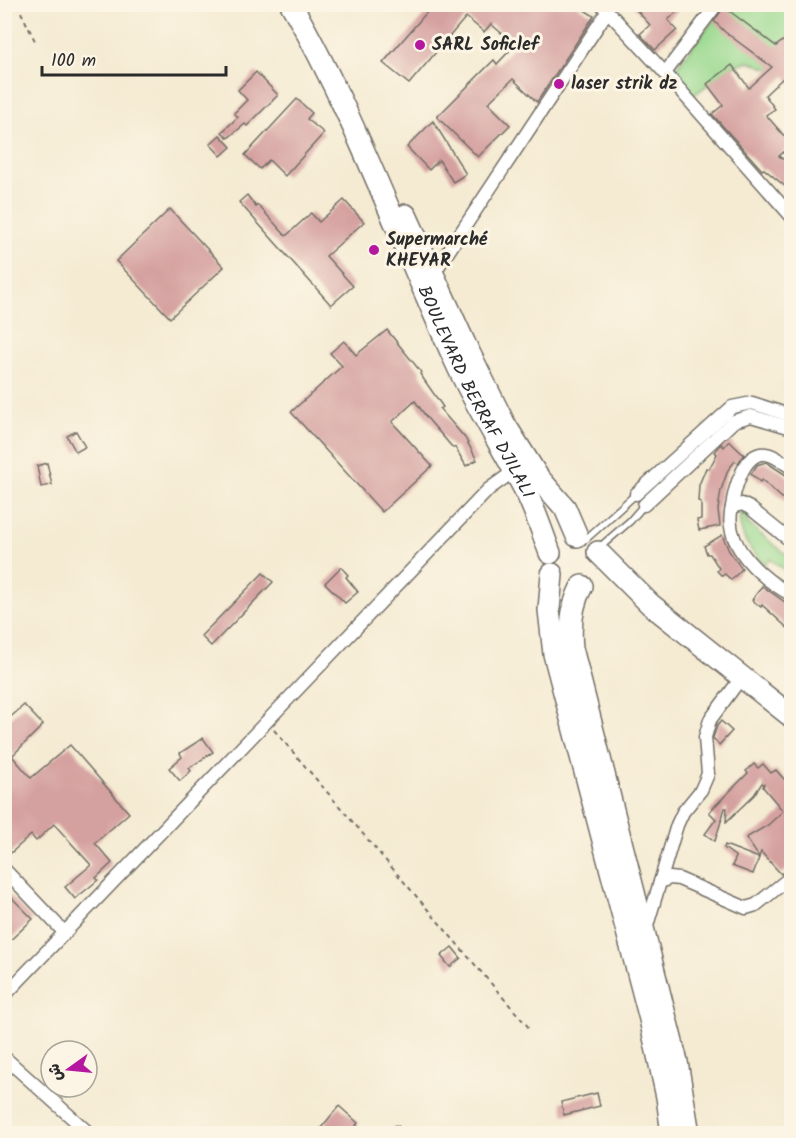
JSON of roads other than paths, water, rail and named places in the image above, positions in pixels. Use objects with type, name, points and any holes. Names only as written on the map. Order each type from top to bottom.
[{"type":"highway","name":"BOULEVARD BERRAF DJILALI","points":[[291,4],[350,122],[458,368],[533,509],[551,564]]},
{"type":"highway","name":"BOULEVARD BERRAF DJILALI","points":[[306,4],[335,60],[465,344],[504,423],[532,468],[565,508],[590,544]]},
{"type":"highway","points":[[672,1134],[667,1097],[650,1019],[554,654],[549,610],[551,564],[557,542],[563,538],[590,544],[650,604],[792,717]]},
{"type":"highway","points":[[551,564],[556,580],[568,587],[588,583],[600,566],[590,544]]},
{"type":"highway","points":[[582,586],[571,622],[572,648],[677,1062],[689,1134]]},
{"type":"highway","points":[[677,1062],[692,1100],[699,1134]]},
{"type":"street","points":[[665,73],[717,4]]},
{"type":"street","points":[[434,273],[604,8],[665,73],[792,217]]},
{"type":"street","points":[[636,494],[732,407],[752,403],[792,416]]},
{"type":"street","points":[[644,505],[734,421],[751,416],[792,428]]},
{"type":"street","points":[[792,468],[769,454],[764,453],[753,458],[743,471],[734,490],[732,507],[732,523],[740,550],[758,570],[792,595]]},
{"type":"street","points":[[4,996],[489,489],[514,471]]},
{"type":"street","points":[[732,507],[742,504],[750,508],[792,542]]},
{"type":"street","points":[[644,936],[677,825],[708,774],[705,737],[710,720],[741,678]]},
{"type":"street","points":[[4,869],[65,933]]},
{"type":"street","points":[[660,882],[670,878],[679,879],[746,908],[756,905],[792,876]]},
{"type":"street","points":[[4,1057],[90,1134]]},
{"type":"lane","points":[[590,544],[636,494]]},
{"type":"lane","points":[[590,544],[630,521],[644,505]]},
{"type":"place","name":"SARL Soficlef","points":[[420,45]]},
{"type":"place","name":"laser strik dz","points":[[559,84]]},
{"type":"place","name":"Supermarché KHEYAR","points":[[374,250]]}]
